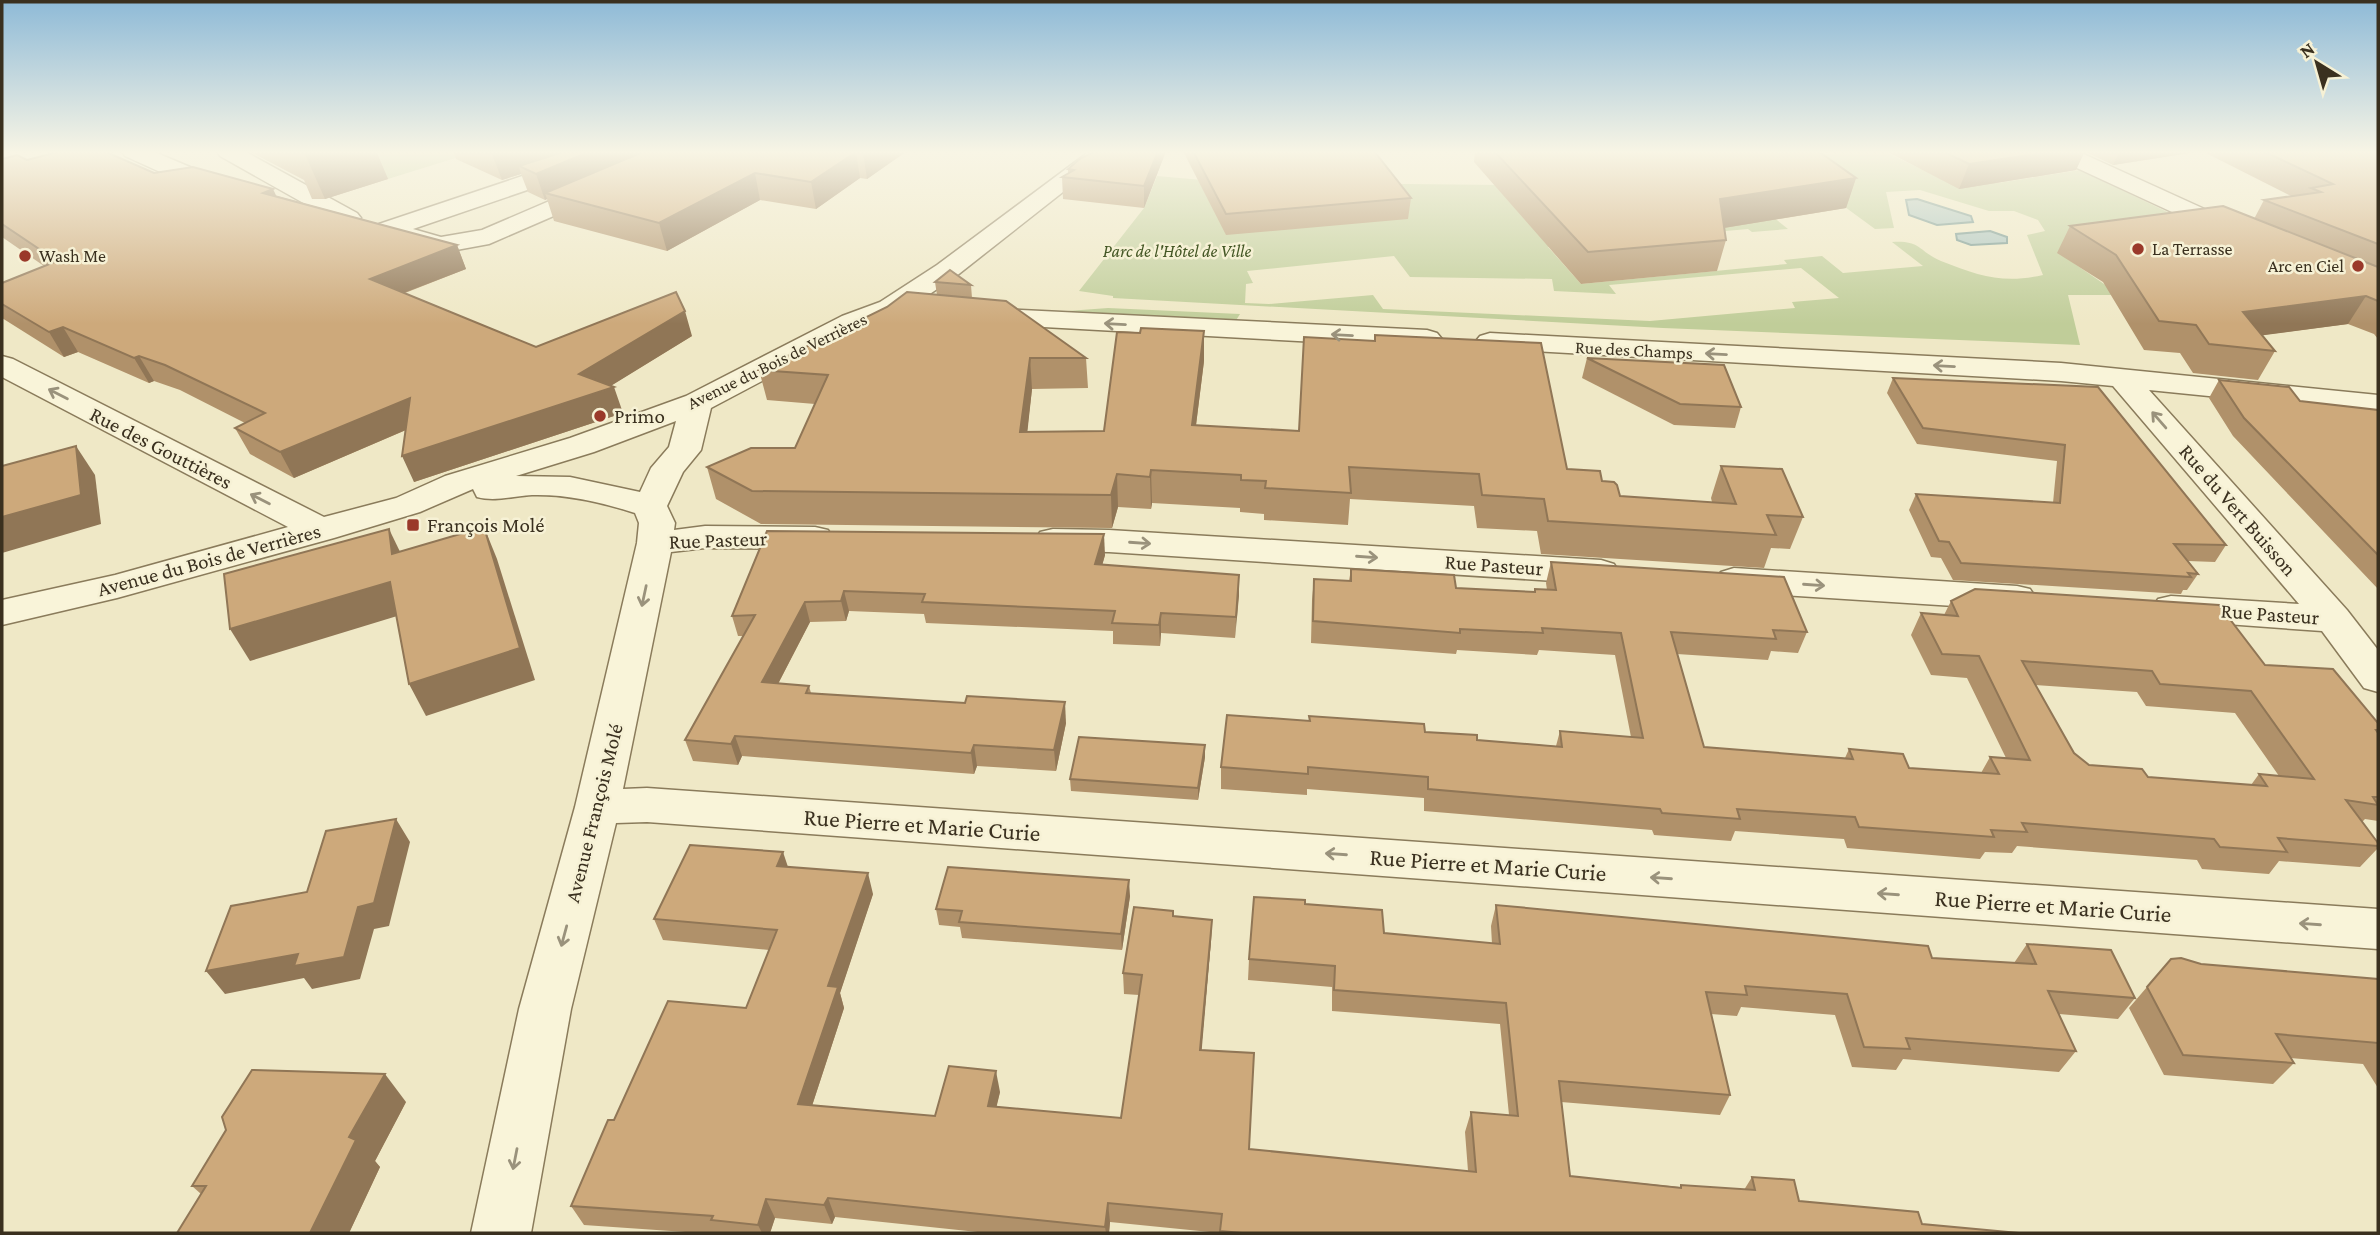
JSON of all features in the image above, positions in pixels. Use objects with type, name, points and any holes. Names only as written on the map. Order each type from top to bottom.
[{"type":"street","points":[[311,209],[440,245],[489,236],[552,209]]},
{"type":"street","points":[[331,209],[348,218]]},
{"type":"street","points":[[388,229],[448,209]]},
{"type":"street","name":"Avenue du Bois de Verrières","points":[[414,503],[457,483],[582,445],[697,402],[832,332],[890,308],[946,271],[1028,209]]},
{"type":"street","points":[[2185,209],[2262,244]]},
{"type":"street","name":"Rue des Champs","points":[[890,308],[941,314],[2012,369],[2121,377],[2378,404]]},
{"type":"street","name":"Rue des Gouttières","points":[[2,365],[321,530]]},
{"type":"street","name":"Rue du Vert Buisson","points":[[2121,377],[2333,619],[2378,678]]},
{"type":"street","name":"Avenue François Molé","points":[[501,1233],[545,1009],[597,807],[658,505],[685,450],[697,402]]},
{"type":"street","points":[[638,424],[659,424],[688,436]]},
{"type":"street","points":[[582,445],[568,462],[585,488]]},
{"type":"street","name":"Avenue du Bois de Verrières","points":[[2,612],[117,586],[414,503],[512,485],[585,488],[658,505]]},
{"type":"street","name":"Rue Pasteur","points":[[658,505],[705,537],[845,538]]},
{"type":"street","name":"Rue Pasteur","points":[[1025,540],[1109,541],[1639,574]]},
{"type":"street","points":[[1695,578],[2043,600]]},
{"type":"street","name":"Rue Pasteur","points":[[2141,606],[2333,619]]},
{"type":"street","name":"Rue Pierre et Marie Curie","points":[[597,807],[647,805],[2378,929]]},
{"type":"green space","name":"Parc de l'Hôtel de Ville","points":[[1144,209],[1763,209],[1788,229],[1752,232],[1748,229],[1548,247],[1581,284],[1787,264],[1784,260],[1822,256],[1843,273],[1923,266],[1892,242],[1914,244],[1941,261],[1991,277],[2016,279],[2043,275],[2027,235],[2045,231],[2038,220],[2014,211],[1981,209],[2160,209],[2209,232],[2059,253],[2120,295],[2068,295],[2080,345],[1663,328],[1113,298],[1079,291]],"holes":[[[1394,256],[1410,277],[1552,279],[1554,291],[1616,294],[1609,285],[1801,268],[1839,298],[1792,302],[1795,308],[1650,321],[1383,309],[1373,295],[1269,304],[1245,303],[1246,284],[1253,283],[1247,271]]]},
{"type":"green space","name":"Parc de l'Hôtel de Ville","points":[[1847,209],[1890,209],[1894,228],[1875,229]]},
{"type":"green space","points":[[1108,308],[1240,314],[1235,322],[1054,312]]},
{"type":"water","points":[[1908,209],[1948,209],[1971,216],[1973,222],[1937,225],[1909,215]]},
{"type":"water","points":[[1990,231],[2007,237],[2007,243],[1971,245],[1957,240],[1956,234]]},
{"type":"building","points":[[2,209],[321,209],[457,245],[370,279],[536,347],[676,292],[685,311],[579,374],[614,387],[402,456],[410,398],[280,452],[235,428],[265,413],[165,365],[139,356],[134,358],[63,327],[49,332],[2,304],[2,283],[57,261],[2,224]]},
{"type":"building","points":[[604,209],[687,209],[659,223]]},
{"type":"building","points":[[1223,209],[1288,209],[1226,214]]},
{"type":"building","points":[[1548,209],[1721,209],[1726,240],[1588,252]]},
{"type":"building","points":[[2203,209],[2230,209],[2378,267],[2378,301],[2366,296],[2243,312],[2275,351],[2209,344],[2196,325],[2159,321],[2116,255],[2070,226]]},
{"type":"building","points":[[2286,209],[2378,209],[2378,244]]},
{"type":"building","points":[[950,270],[971,285],[935,282]]},
{"type":"building","points":[[907,292],[1006,301],[1086,358],[1030,358],[1020,432],[1104,431],[1117,332],[1140,333],[1141,328],[1204,331],[1192,425],[1299,431],[1304,337],[1375,341],[1375,335],[1541,343],[1567,469],[1600,471],[1602,481],[1614,482],[1620,496],[1736,504],[1721,466],[1782,469],[1803,517],[1767,515],[1776,535],[1548,521],[1544,499],[1482,495],[1479,474],[1349,467],[1351,493],[1265,488],[1266,481],[1241,480],[1241,475],[1151,470],[1150,477],[1117,474],[1111,495],[752,491],[707,467],[751,448],[795,448],[828,375],[759,370],[887,307]]},
{"type":"building","points":[[1587,358],[1724,365],[1741,407],[1680,404]]},
{"type":"building","points":[[1893,378],[2098,387],[2226,545],[2174,544],[2198,574],[2188,573],[2191,577],[1961,563],[1949,542],[1939,541],[1916,494],[2060,503],[2065,445],[1923,428]]},
{"type":"building","points":[[2219,380],[2289,387],[2300,401],[2378,410],[2378,555],[2244,418]]},
{"type":"building","points":[[76,446],[81,495],[2,517],[2,466]]},
{"type":"building","points":[[484,527],[520,648],[409,684],[390,582],[230,629],[224,574],[389,529],[392,554]]},
{"type":"building","points":[[767,531],[1104,534],[1095,564],[1239,575],[1236,617],[1161,613],[1159,625],[1112,623],[1115,611],[922,602],[925,594],[844,591],[841,601],[805,602],[762,682],[809,686],[806,693],[965,703],[967,696],[1065,702],[1054,750],[974,745],[971,753],[735,736],[731,744],[685,740],[755,615],[732,616]]},
{"type":"building","points":[[1551,562],[1784,577],[1807,632],[1773,630],[1776,639],[1671,632],[1704,747],[1853,759],[1849,749],[1903,754],[1909,768],[1999,774],[1990,757],[2030,760],[1979,656],[1942,654],[1921,613],[1958,616],[1951,601],[1975,589],[2219,605],[2265,665],[2333,669],[2378,723],[2378,797],[2373,797],[2378,805],[2346,800],[2378,846],[2278,838],[2287,852],[2220,847],[2214,839],[2022,823],[2027,832],[1991,830],[1994,837],[1859,827],[1855,817],[1737,809],[1740,819],[1662,813],[1660,809],[1428,789],[1428,777],[1308,767],[1308,774],[1221,767],[1227,715],[1310,721],[1309,716],[1424,724],[1425,732],[1477,735],[1477,740],[1562,747],[1560,731],[1643,738],[1621,633],[1542,628],[1543,633],[1460,629],[1460,633],[1313,621],[1314,579],[1351,581],[1351,569],[1454,575],[1456,588],[1535,592],[1535,589],[1556,590]],"holes":[[[2022,661],[2152,671],[2160,684],[2251,691],[2314,779],[2259,774],[2267,786],[2148,777],[2142,769],[2089,765],[2074,753]]]},
{"type":"building","points":[[1079,737],[1205,745],[1198,788],[1070,779]]},
{"type":"building","points":[[396,819],[374,903],[358,907],[344,957],[294,966],[298,954],[206,971],[231,906],[307,892],[326,831]]},
{"type":"building","points":[[690,845],[783,852],[777,866],[868,873],[828,986],[838,987],[798,1104],[935,1116],[949,1066],[996,1071],[988,1106],[1121,1118],[1142,975],[1123,973],[1134,907],[1173,911],[1173,916],[1212,920],[1200,1050],[1254,1053],[1249,1149],[1476,1172],[1471,1112],[1518,1116],[1506,1003],[1334,990],[1335,966],[1249,959],[1254,897],[1305,900],[1305,904],[1382,910],[1384,933],[1500,944],[1496,905],[1928,946],[1932,958],[2036,964],[2027,944],[2111,950],[2135,998],[2048,991],[2076,1051],[1906,1038],[1910,1049],[1864,1047],[1847,994],[1745,986],[1747,995],[1706,992],[1730,1095],[1559,1081],[1570,1176],[1681,1188],[1681,1185],[1755,1190],[1752,1177],[1794,1180],[1799,1201],[1918,1212],[1922,1224],[2019,1233],[1242,1233],[1220,1231],[1222,1214],[1108,1203],[1105,1227],[828,1198],[824,1205],[766,1199],[758,1225],[711,1220],[713,1216],[571,1206],[608,1120],[614,1120],[668,1001],[746,1008],[777,930],[654,919]]},
{"type":"building","points":[[948,867],[1129,880],[1121,934],[959,922],[962,911],[936,909]]},
{"type":"building","points":[[2181,958],[2201,964],[2378,979],[2378,1043],[2276,1034],[2294,1063],[2183,1055],[2147,987],[2171,959]]},
{"type":"building","points":[[252,1070],[385,1074],[349,1137],[356,1140],[310,1233],[177,1233],[206,1186],[192,1186],[226,1130],[222,1117]]},
{"type":"place","name":"La Terrasse","points":[[2138,249]]},
{"type":"place","name":"Wash Me","points":[[25,256]]},
{"type":"place","name":"Arc en Ciel","points":[[2358,266]]},
{"type":"place","name":"Primo","points":[[600,416]]},
{"type":"place","name":"François Molé","points":[[413,525]]}]
